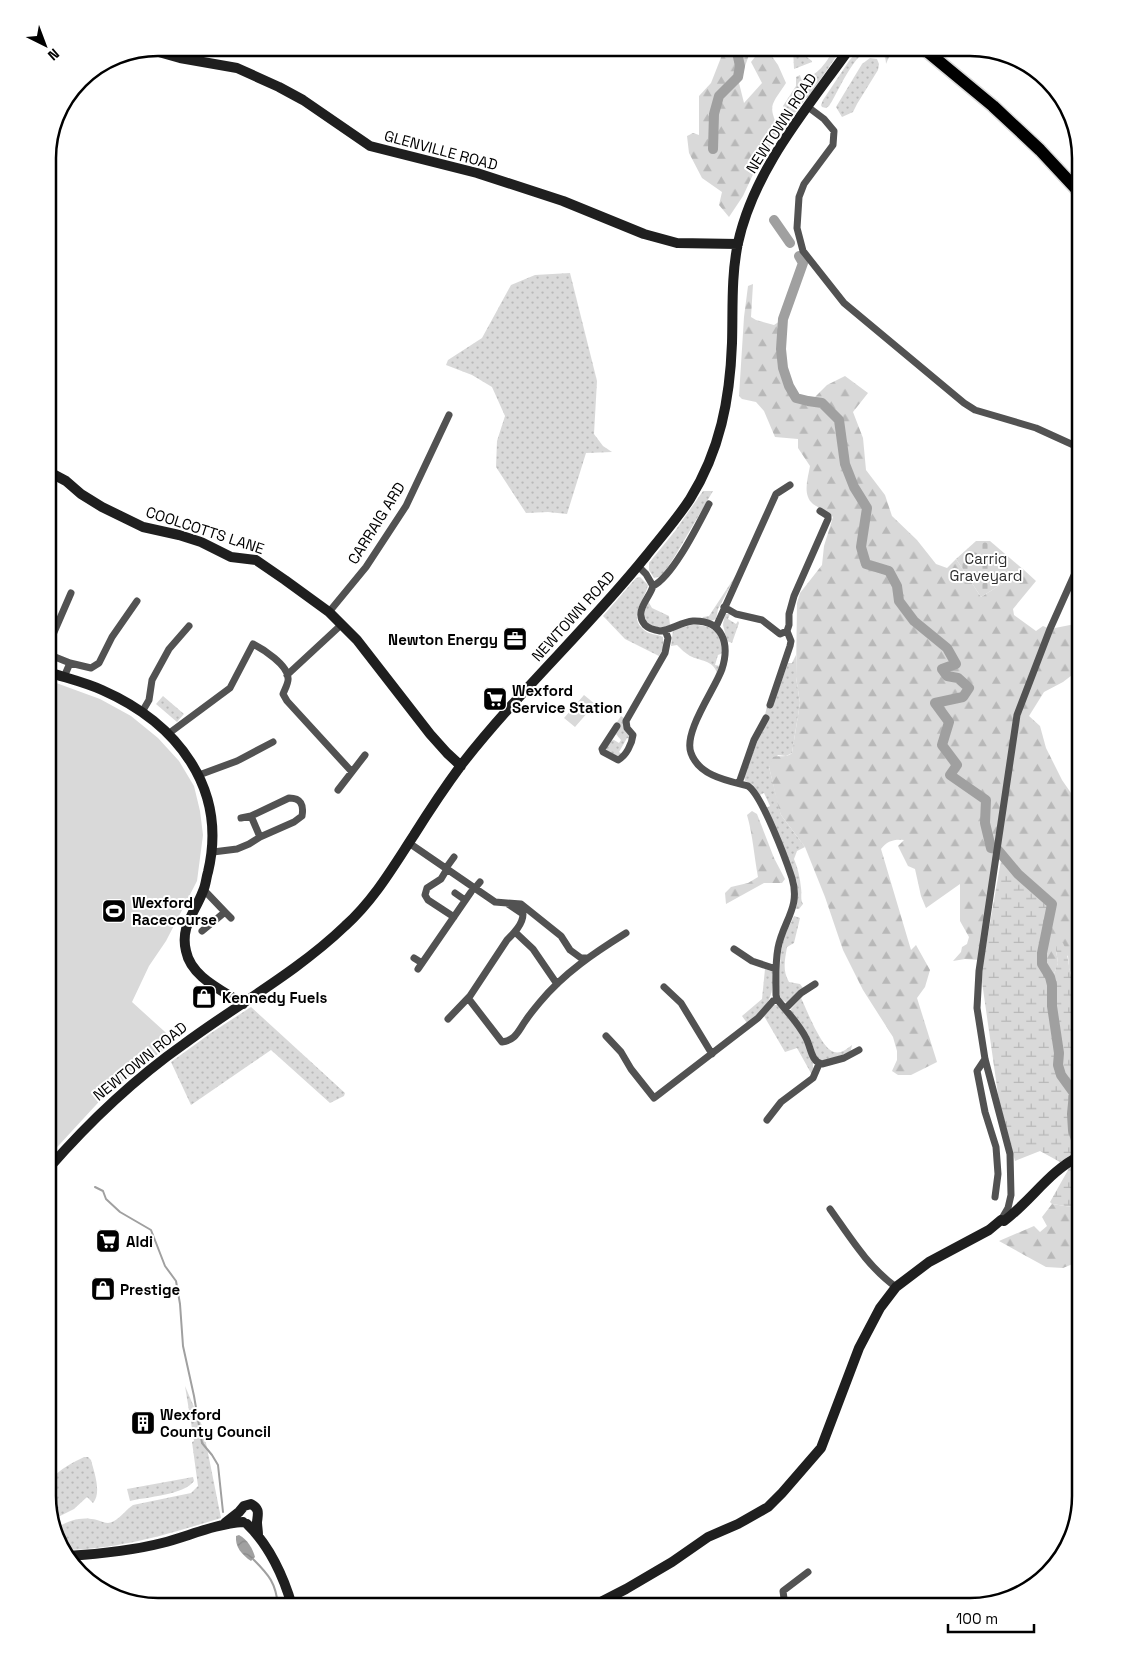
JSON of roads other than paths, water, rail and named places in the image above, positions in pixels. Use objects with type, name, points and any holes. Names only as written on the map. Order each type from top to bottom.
[{"type":"highway","points":[[932,56],[993,106],[1072,185]]},
{"type":"highway","points":[[935,56],[938,61]]},
{"type":"street","name":"GLENVILLE ROAD","points":[[173,56],[237,68],[279,87],[303,100],[370,146],[476,173],[563,201],[644,234],[678,243],[738,244]]},
{"type":"street","name":"NEWTOWN ROAD","points":[[56,1160],[93,1120],[128,1087],[185,1043],[290,972],[345,927],[381,886],[461,766],[513,703],[578,635],[638,566],[690,500],[711,460],[724,420],[730,383],[733,287],[738,244],[749,205],[765,171],[844,56]]},
{"type":"street","points":[[808,107],[824,119],[834,131],[834,145],[804,184],[799,197],[797,228],[803,250],[844,303],[956,397],[975,410],[1036,428],[1072,444]]},
{"type":"street","name":"CARRAIG ARD","points":[[329,612],[366,567],[406,506],[448,415]]},
{"type":"street","name":"COOLCOTTS LANE","points":[[56,476],[102,507],[143,527],[201,542],[231,557],[256,560],[329,612],[356,640],[446,753],[461,766]]},
{"type":"street","points":[[716,627],[776,494],[790,484]]},
{"type":"street","points":[[709,504],[673,565],[662,579],[653,586],[643,605],[641,617],[643,623],[649,629],[666,630],[693,621],[704,622],[716,627],[722,634],[725,649],[721,671],[698,716],[690,742],[690,750],[694,759],[706,772],[753,789],[792,878],[795,896],[792,911],[778,949],[776,995],[807,1039],[815,1060],[819,1064]]},
{"type":"street","points":[[770,705],[790,646],[791,641],[787,631],[794,596],[828,519],[828,516],[820,511]]},
{"type":"street","points":[[638,566],[646,574],[653,586]]},
{"type":"street","points":[[609,1598],[672,1562],[708,1537],[738,1524],[768,1507],[821,1448],[859,1348],[880,1308],[896,1287],[929,1262],[989,1230],[1001,1220],[1008,1208],[1011,1195],[1010,1154],[985,1059],[977,1008],[978,972],[1017,715],[1050,629],[1072,580]]},
{"type":"street","points":[[56,628],[71,593]]},
{"type":"street","points":[[56,657],[91,668],[99,663],[112,637],[136,601]]},
{"type":"street","points":[[724,607],[736,614],[762,620],[780,634],[787,631]]},
{"type":"street","points":[[287,675],[341,624]]},
{"type":"street","points":[[142,712],[149,700],[152,680],[169,649],[189,626]]},
{"type":"street","points":[[617,726],[604,745],[603,752],[618,760],[624,756],[633,739],[633,735],[627,728],[626,721],[665,653],[668,638],[666,630]]},
{"type":"street","points":[[168,734],[230,688],[253,644],[267,651],[286,670],[288,678],[283,694],[287,701],[352,772]]},
{"type":"street","points":[[64,677],[70,663]]},
{"type":"street","points":[[56,674],[104,690],[142,712],[168,734],[188,757],[199,775],[211,811],[213,852],[204,890],[186,925],[184,939],[186,952],[190,964],[198,974],[243,1004]]},
{"type":"street","points":[[739,783],[754,740],[766,718]]},
{"type":"street","points":[[611,735],[618,740]]},
{"type":"street","points":[[199,775],[237,761],[272,742]]},
{"type":"street","points":[[338,790],[364,755]]},
{"type":"street","points":[[213,852],[237,849],[250,844],[260,837],[294,822],[302,816],[304,809],[301,802],[295,798],[289,798],[251,816],[241,818]]},
{"type":"street","points":[[251,816],[260,837]]},
{"type":"street","points":[[409,843],[447,869],[473,890],[494,902],[521,904],[561,936],[570,950],[581,958],[586,958]]},
{"type":"street","points":[[454,857],[441,879],[427,888],[425,895],[428,900],[454,917]]},
{"type":"street","points":[[414,958],[420,966],[465,900],[480,882]]},
{"type":"street","points":[[202,932],[228,915],[204,890]]},
{"type":"street","points":[[455,893],[465,900]]},
{"type":"street","points":[[448,1019],[468,998],[522,921],[523,914],[506,903]]},
{"type":"street","points":[[515,932],[533,948],[557,984]]},
{"type":"street","points":[[468,998],[502,1042],[510,1041],[519,1033],[525,1021],[557,984],[586,958],[626,933]]},
{"type":"street","points":[[734,949],[752,961],[776,969]]},
{"type":"street","points":[[785,1009],[801,993],[815,984]]},
{"type":"street","points":[[664,987],[680,1003],[712,1054]]},
{"type":"street","points":[[606,1036],[621,1052],[654,1098],[758,1018],[773,1001],[778,999]]},
{"type":"street","points":[[819,1064],[844,1058],[859,1050]]},
{"type":"street","points":[[985,1059],[977,1071],[985,1112],[996,1147],[998,1174],[996,1197]]},
{"type":"street","points":[[767,1120],[781,1102],[813,1078],[819,1064]]},
{"type":"street","points":[[1001,1220],[1004,1221],[1055,1173],[1072,1162]]},
{"type":"street","points":[[1011,1195],[1025,1203]]},
{"type":"street","points":[[830,1209],[862,1254],[883,1277],[896,1287]]},
{"type":"street","points":[[225,1523],[244,1506],[251,1504],[259,1512],[257,1520],[258,1535]]},
{"type":"street","points":[[239,1512],[240,1519],[258,1535],[287,1589],[290,1598]]},
{"type":"street","points":[[75,1555],[134,1550],[225,1523],[250,1524],[257,1520]]},
{"type":"street","points":[[784,1598],[783,1591],[808,1572]]},
{"type":"water","points":[[239,1535],[253,1551],[255,1557],[251,1561],[238,1547],[236,1536]]},
{"type":"waterway","points":[[713,149],[714,114],[719,96],[738,77],[740,66],[738,56]]},
{"type":"waterway","points":[[774,220],[790,243]]},
{"type":"waterway","points":[[799,256],[803,263],[783,319],[781,349],[783,368],[789,386],[796,398],[822,403],[839,420],[845,464],[854,487],[867,508],[861,547],[866,564],[889,571],[897,586],[899,601],[914,621],[947,648],[956,664],[942,669],[947,676],[958,678],[969,688],[963,697],[935,703],[949,722],[942,745],[957,765],[950,775],[986,800],[985,823],[991,848],[997,849],[1018,874],[1052,904],[1042,953],[1042,964],[1050,977],[1052,985],[1052,1006],[1059,1053],[1058,1065],[1061,1075],[1072,1090]]},
{"type":"waterway","points":[[95,1187],[103,1191],[106,1199],[120,1212],[151,1230],[165,1266],[176,1281],[180,1304],[183,1346],[202,1443],[218,1465],[223,1512]]},
{"type":"waterway","points":[[253,1559],[271,1580],[277,1598]]},
{"type":"place","name":"Newton Energy","points":[[515,639]]},
{"type":"place","name":"Wexford Service Station","points":[[495,699]]},
{"type":"place","name":"Wexford Racecourse","points":[[114,911]]},
{"type":"place","name":"Kennedy Fuels","points":[[204,997]]},
{"type":"place","name":"Aldi","points":[[108,1241]]},
{"type":"place","name":"Prestige","points":[[103,1289]]},
{"type":"place","name":"Wexford County Council","points":[[143,1423]]},
{"type":"park label","name":"Carrig Graveyard","points":[[986,566]]}]
